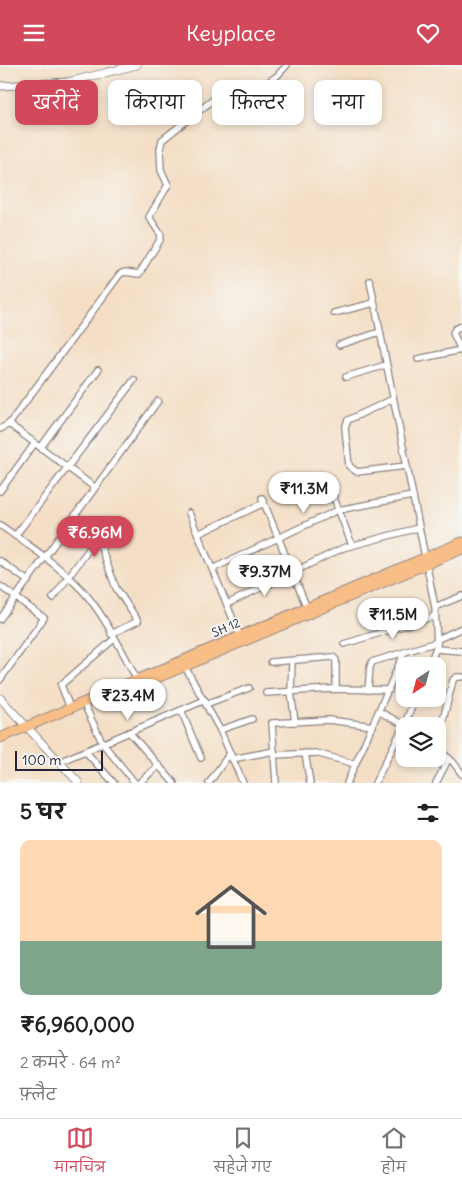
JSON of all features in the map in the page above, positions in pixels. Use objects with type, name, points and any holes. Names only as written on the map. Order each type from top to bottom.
[{"type":"highway","name":"SH 12","points":[[0,738],[28,729],[425,561],[462,542]]},
{"type":"highway","name":"SH 12","points":[[0,744],[70,708],[85,705],[137,680],[184,663],[240,636],[306,608],[425,561],[462,549]]},
{"type":"street","points":[[0,86],[68,81],[138,65]]},
{"type":"street","points":[[0,429],[9,424],[120,274],[123,272],[139,274],[161,238],[149,217],[168,185],[161,171],[160,149],[162,140],[228,88],[265,84],[277,76],[287,65]]},
{"type":"street","points":[[370,281],[435,607],[437,640],[433,657]]},
{"type":"street","points":[[334,313],[374,303]]},
{"type":"street","points":[[418,359],[462,351],[453,333],[455,329],[462,327]]},
{"type":"street","points":[[339,345],[380,332]]},
{"type":"street","points":[[346,377],[386,365]]},
{"type":"street","points":[[0,491],[98,370]]},
{"type":"street","points":[[15,535],[134,380]]},
{"type":"street","points":[[393,399],[348,420],[345,428],[349,466],[357,471],[406,466]]},
{"type":"street","points":[[0,619],[158,401]]},
{"type":"street","points":[[9,424],[94,487]]},
{"type":"street","points":[[331,490],[352,545]]},
{"type":"street","points":[[212,569],[338,510],[412,496]]},
{"type":"street","points":[[198,534],[263,500],[293,571],[306,608]]},
{"type":"street","points":[[189,513],[240,636]]},
{"type":"street","points":[[0,525],[44,558],[84,592],[137,680]]},
{"type":"street","points":[[52,598],[106,526]]},
{"type":"street","points":[[227,604],[293,571],[352,545],[418,528]]},
{"type":"street","points":[[94,541],[101,547],[118,592],[138,621],[110,633]]},
{"type":"street","points":[[0,561],[28,581]]},
{"type":"street","points":[[0,587],[43,615],[44,620],[0,680]]},
{"type":"street","points":[[435,607],[462,596]]},
{"type":"street","points":[[344,644],[435,616]]},
{"type":"street","points":[[368,690],[372,662],[404,653],[462,628]]},
{"type":"street","points":[[70,708],[61,685],[114,639]]},
{"type":"street","points":[[436,649],[462,651]]},
{"type":"street","points":[[347,783],[380,712],[404,653]]},
{"type":"street","points":[[271,662],[335,658],[336,689]]},
{"type":"street","points":[[292,661],[291,692],[295,722]]},
{"type":"street","points":[[184,663],[220,730],[243,783]]},
{"type":"street","points":[[444,717],[454,680],[457,677],[462,677]]},
{"type":"street","points":[[59,762],[181,710],[249,688]]},
{"type":"street","points":[[266,693],[336,689],[389,690]]},
{"type":"street","points":[[0,698],[78,783]]},
{"type":"street","points":[[85,705],[103,744],[137,783],[158,766]]},
{"type":"street","points":[[181,710],[201,758]]},
{"type":"street","points":[[380,712],[396,721]]},
{"type":"street","points":[[220,730],[252,719]]},
{"type":"street","points":[[274,783],[272,723],[330,720],[373,727]]},
{"type":"street","points":[[129,731],[174,783]]},
{"type":"street","points":[[375,783],[396,743]]},
{"type":"street","points":[[85,751],[114,783]]},
{"type":"street","points":[[209,783],[231,756],[274,753],[323,754],[356,764]]},
{"type":"street","points":[[305,753],[310,783]]},
{"type":"street","points":[[446,756],[462,774]]},
{"type":"street","points":[[436,783],[449,758]]}]
